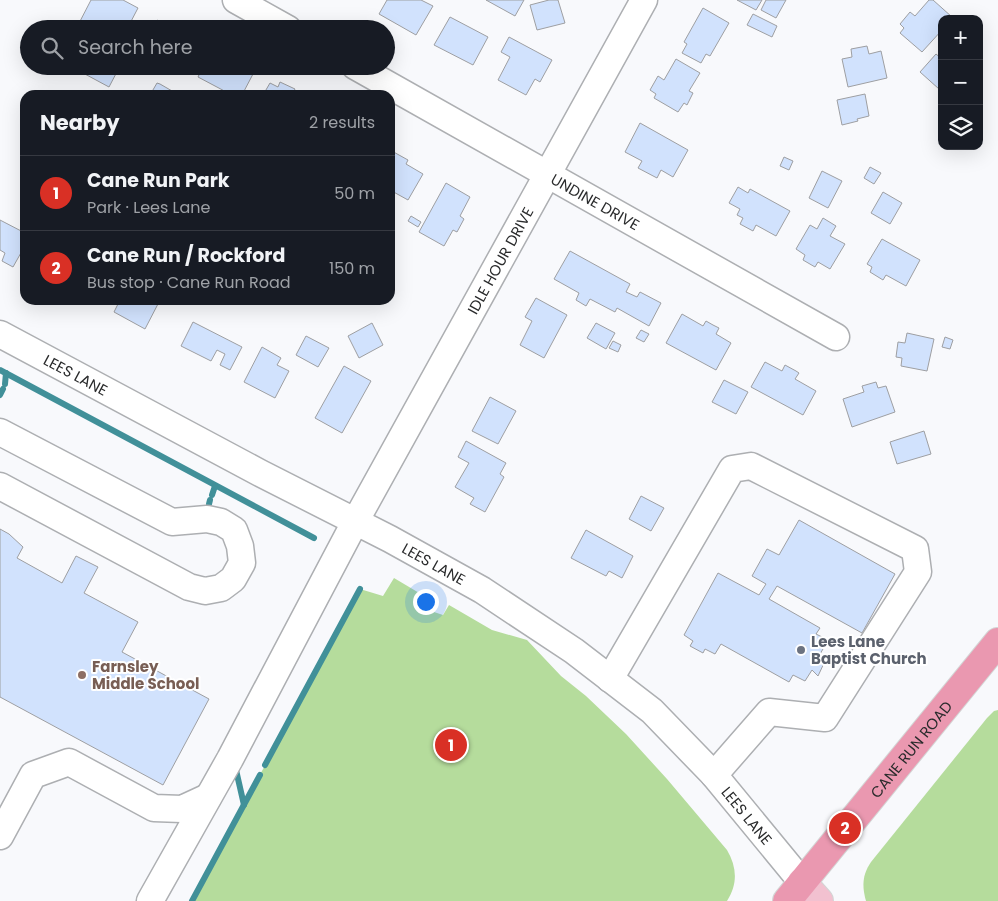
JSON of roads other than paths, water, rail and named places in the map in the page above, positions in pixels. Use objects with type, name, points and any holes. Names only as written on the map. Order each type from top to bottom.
[{"type":"highway","name":"CANE RUN ROAD","points":[[803,895],[993,658]]},
{"type":"street","points":[[236,0],[272,20]]},
{"type":"street","name":"IDLE HOUR DRIVE","points":[[150,901],[230,759],[355,522],[644,0]]},
{"type":"street","name":"UNDINE DRIVE","points":[[371,75],[836,337]]},
{"type":"street","name":"LEES LANE","points":[[0,334],[482,590],[574,651],[652,711],[714,775],[803,895]]},
{"type":"street","points":[[0,432],[172,522],[207,519],[221,522],[234,530],[240,546],[242,563],[233,579],[221,588],[206,591],[189,587],[0,486]]},
{"type":"street","points":[[610,679],[732,469],[750,466],[915,549],[918,572],[825,718],[769,712],[714,775]]},
{"type":"street","points":[[0,836],[33,775],[69,762],[154,808],[182,809],[208,797]]},
{"type":"waterway","points":[[0,370],[314,538]]},
{"type":"waterway","points":[[5,384],[6,373]]},
{"type":"waterway","points":[[0,395],[3,389]]},
{"type":"waterway","points":[[212,495],[215,486]]},
{"type":"waterway","points":[[209,504],[210,500]]},
{"type":"waterway","points":[[265,765],[360,589]]},
{"type":"waterway","points":[[236,770],[244,805]]},
{"type":"waterway","points":[[192,901],[260,775]]},
{"type":"place","name":"Lees Lane Baptist Church","points":[[801,650]]},
{"type":"place","name":"Farnsley Middle School","points":[[82,675]]},
{"type":"place","name":"Cane Run Park","points":[[451,745]]},
{"type":"place","name":"Cane Run / Rockford","points":[[845,828]]}]
